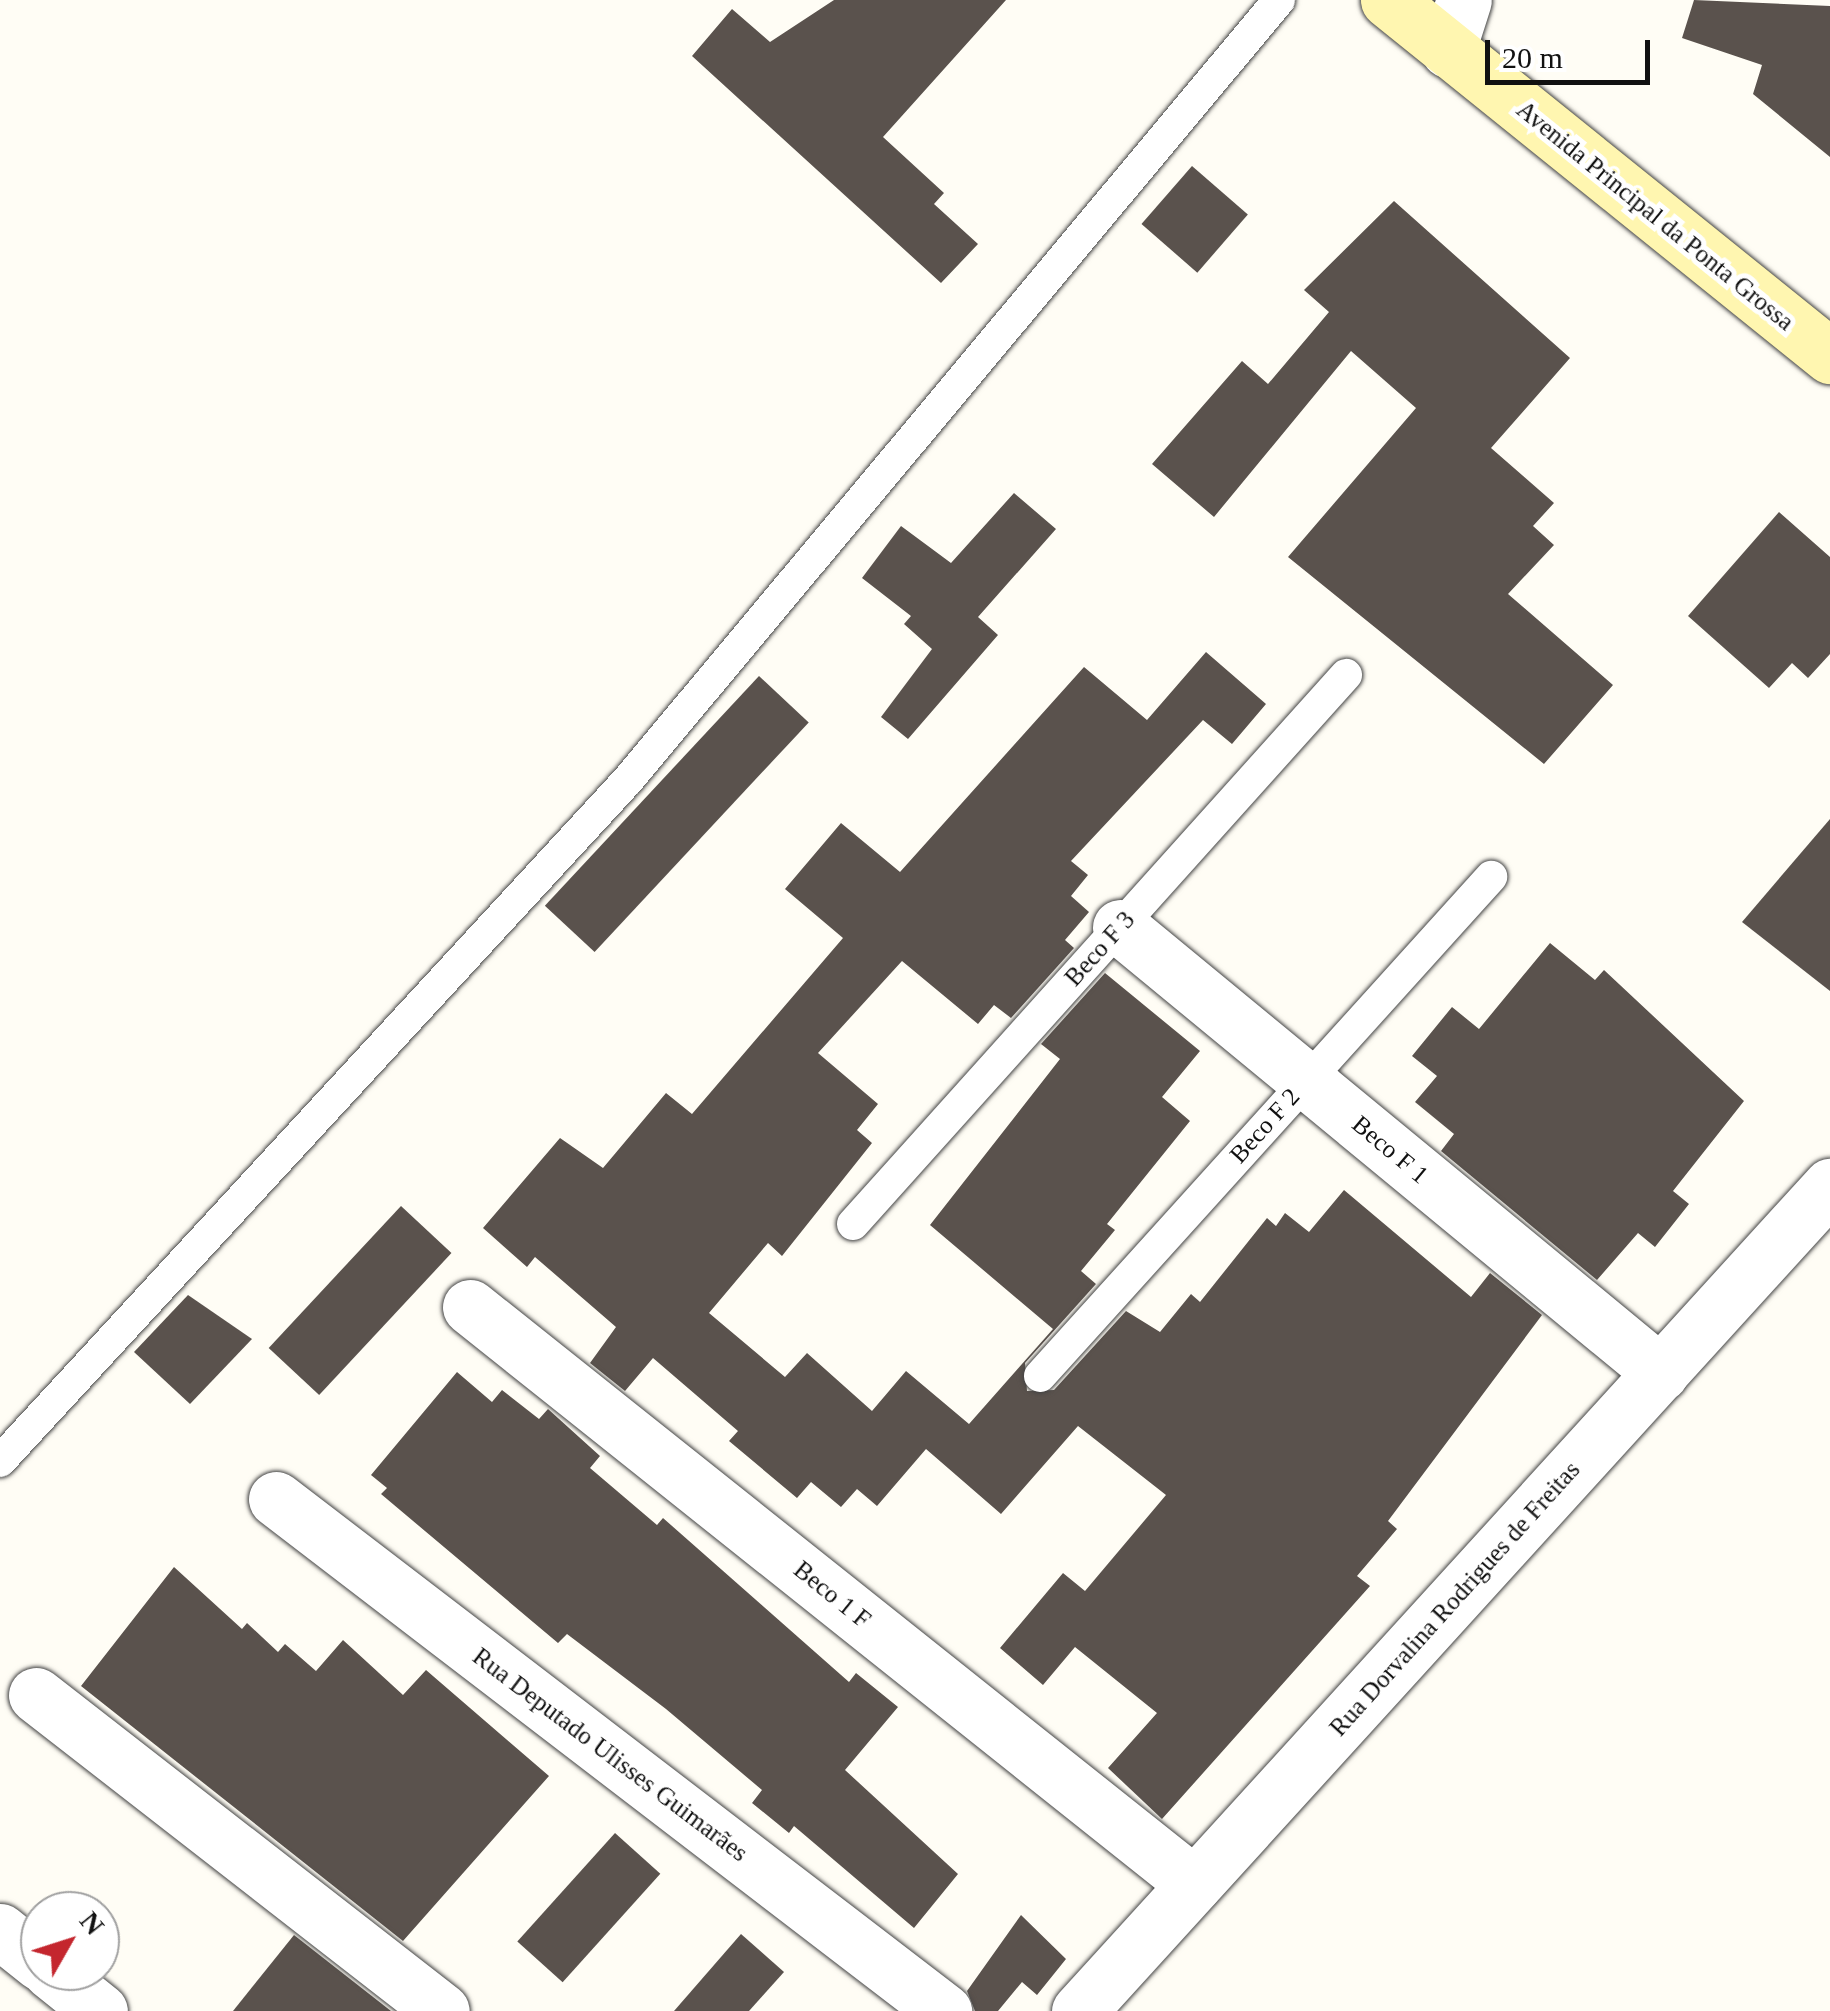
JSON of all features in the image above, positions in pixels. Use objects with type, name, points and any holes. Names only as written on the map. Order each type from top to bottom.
[{"type":"main road","name":"Avenida Principal da Ponta Grossa","points":[[1388,0],[1456,25],[1830,356]]},
{"type":"street","name":"Beco F 1","points":[[1120,927],[1661,1373]]},
{"type":"street","name":"Rua Dorvalina Rodrigues de Freitas","points":[[1079,2011],[1830,1186]]},
{"type":"street","name":"Beco 1 F","points":[[470,1307],[1194,1884]]},
{"type":"street","name":"Rua Deputado Ulisses Guimarães","points":[[276,1498],[944,2011]]},
{"type":"street","points":[[36,1696],[442,2011]]},
{"type":"street","points":[[0,1931],[20,1947]]},
{"type":"street","points":[[75,1991],[100,2011]]},
{"type":"lane","points":[[0,1461],[628,780],[1278,0]]},
{"type":"lane","name":"Beco F 3","points":[[854,1224],[1346,675]]},
{"type":"lane","name":"Beco F 2","points":[[1040,1376],[1490,877]]},
{"type":"building","points":[[834,0],[1006,0],[883,137],[944,193],[934,204],[978,244],[941,283],[692,56],[732,9],[770,42]]},
{"type":"building","points":[[1694,0],[1830,6],[1830,157],[1753,94],[1762,65],[1682,38]]},
{"type":"building","points":[[1192,166],[1248,215],[1197,273],[1141,224]]},
{"type":"building","points":[[1394,201],[1570,358],[1491,448],[1554,503],[1533,526],[1554,545],[1508,594],[1613,685],[1544,764],[1288,557],[1416,408],[1351,351],[1214,517],[1152,464],[1242,361],[1268,384],[1329,312],[1304,290]]},
{"type":"building","points":[[1014,493],[1056,529],[978,617],[998,635],[908,739],[881,717],[932,649],[904,624],[911,616],[862,578],[901,526],[951,563]]},
{"type":"building","points":[[1779,512],[1830,557],[1830,654],[1808,678],[1792,663],[1769,688],[1688,616]]},
{"type":"building","points":[[1206,652],[1266,704],[1232,744],[1203,720],[1071,861],[1088,875],[1071,896],[1089,912],[1065,940],[1074,948],[1011,1018],[994,1005],[978,1024],[902,961],[818,1053],[878,1104],[857,1130],[872,1143],[782,1256],[768,1243],[709,1313],[785,1377],[807,1353],[872,1411],[906,1371],[969,1424],[1053,1329],[930,1225],[1060,1059],[1041,1044],[1105,973],[1200,1051],[1162,1097],[1190,1121],[1107,1224],[1115,1230],[1081,1271],[1096,1284],[1025,1363],[1027,1391],[1054,1390],[1126,1311],[1160,1332],[1191,1294],[1200,1302],[1267,1218],[1276,1226],[1285,1213],[1309,1232],[1344,1190],[1471,1297],[1490,1273],[1542,1315],[1388,1521],[1397,1529],[1357,1576],[1370,1586],[1162,1819],[1108,1768],[1157,1713],[1075,1647],[1043,1685],[1000,1648],[1063,1573],[1085,1591],[1166,1495],[1078,1426],[1001,1514],[926,1449],[877,1506],[857,1489],[841,1507],[811,1482],[797,1498],[729,1441],[738,1431],[653,1358],[625,1391],[590,1363],[616,1327],[535,1257],[527,1267],[483,1228],[560,1138],[603,1168],[666,1093],[692,1114],[843,938],[785,889],[841,823],[900,872],[1084,667],[1147,720]]},
{"type":"building","points":[[759,676],[809,722],[595,952],[545,906]]},
{"type":"building","points":[[1830,819],[1830,991],[1742,922]]},
{"type":"building","points":[[1550,943],[1595,980],[1604,970],[1744,1101],[1673,1191],[1689,1204],[1655,1247],[1638,1233],[1597,1280],[1441,1151],[1454,1134],[1415,1102],[1437,1076],[1412,1056],[1452,1007],[1479,1029]]},
{"type":"building","points":[[401,1206],[451,1253],[319,1395],[269,1348]]},
{"type":"building","points":[[188,1295],[252,1339],[190,1404],[134,1352]]},
{"type":"building","points":[[457,1372],[492,1402],[502,1390],[539,1419],[548,1409],[600,1456],[590,1468],[657,1525],[663,1518],[849,1682],[856,1673],[898,1707],[845,1770],[958,1874],[914,1928],[794,1826],[789,1833],[752,1803],[762,1790],[666,1709],[567,1634],[558,1643],[381,1494],[387,1488],[371,1475]]},
{"type":"building","points":[[174,1567],[242,1629],[247,1623],[278,1652],[285,1644],[316,1671],[343,1640],[403,1695],[426,1670],[549,1776],[403,1941],[81,1686]]},
{"type":"building","points":[[615,1833],[660,1874],[563,1982],[517,1941]]},
{"type":"building","points":[[1021,1915],[1066,1959],[1037,1995],[1022,1982],[998,2011],[975,2011],[967,1991]]},
{"type":"building","points":[[741,1934],[784,1972],[749,2011],[674,2011]]},
{"type":"building","points":[[294,1935],[391,2011],[233,2011]]}]
